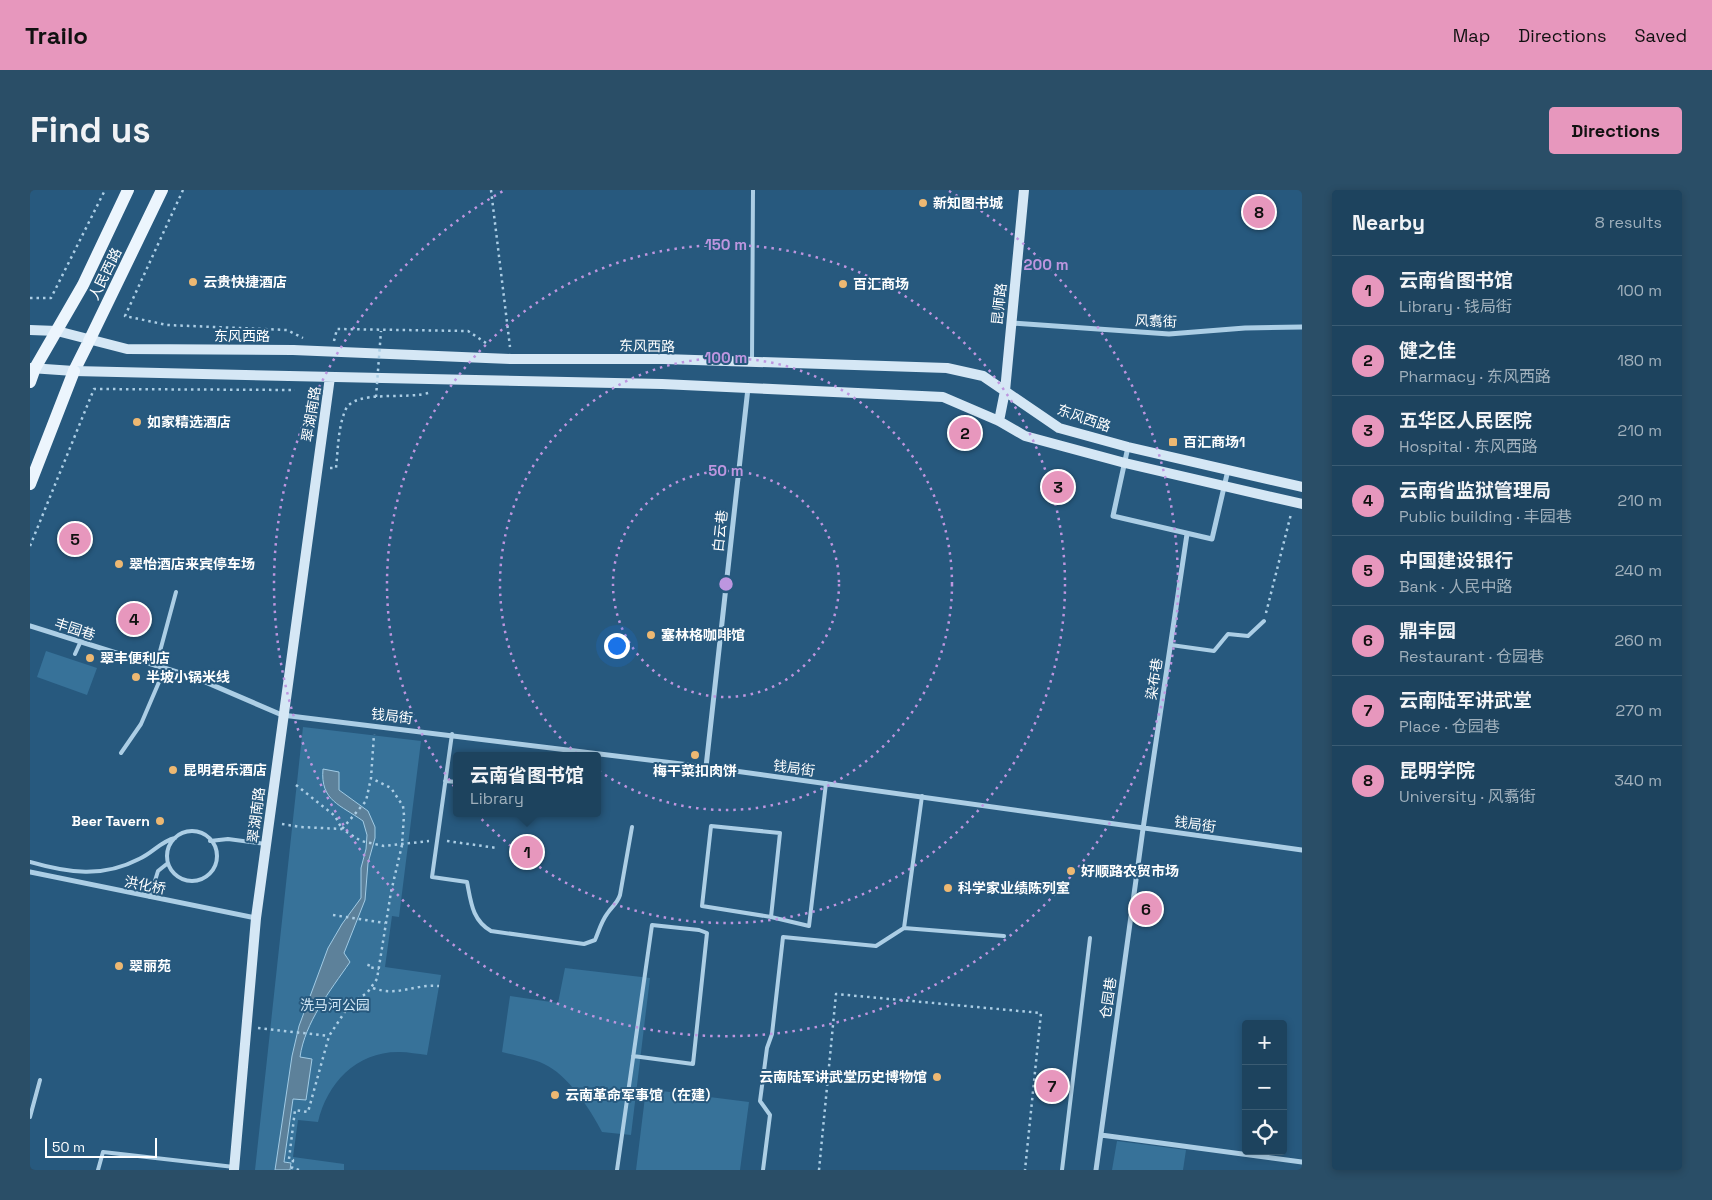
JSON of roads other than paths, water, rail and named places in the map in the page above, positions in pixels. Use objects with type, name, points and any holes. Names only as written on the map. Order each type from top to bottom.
[{"type":"main road","name":"人民西路","points":[[30,382],[32,368],[57,331],[83,285],[128,190]]},
{"type":"main road","name":"人民西路","points":[[30,484],[74,371],[162,190]]},
{"type":"main road","name":"昆师路","points":[[999,421],[1005,391],[1024,190]]},
{"type":"main road","name":"东风西路","points":[[30,330],[57,331],[89,341],[127,349],[293,350],[511,359],[664,359],[946,368],[983,376],[1059,428],[1128,447],[1302,487]]},
{"type":"main road","points":[[32,368],[74,371],[595,382],[943,397],[999,421],[1026,436],[1125,463],[1298,504]]},
{"type":"main road","name":"翠湖南路","points":[[234,1169],[256,918],[282,715],[330,376]]},
{"type":"street","name":"风翥街","points":[[1010,323],[1169,334],[1245,328],[1302,327]]},
{"type":"street","name":"白云巷","points":[[706,767],[748,388]]},
{"type":"street","points":[[1128,447],[1113,516],[1212,540],[1228,470]]},
{"type":"street","name":"染布巷","points":[[1143,828],[1187,534]]},
{"type":"street","name":"丰园巷","points":[[30,626],[196,678],[282,715]]},
{"type":"street","name":"钱局街","points":[[282,715],[591,752]]},
{"type":"street","name":"钱局街","points":[[601,753],[922,796],[1302,850]]},
{"type":"street","name":"仓园巷","points":[[1096,1170],[1143,828]]},
{"type":"street","name":"洪化桥","points":[[30,872],[256,918]]},
{"type":"street","points":[[1101,1135],[1302,1162]]},
{"type":"lane","points":[[752,362],[753,190]]},
{"type":"lane","points":[[156,666],[176,592]]},
{"type":"lane","points":[[1171,645],[1214,651],[1228,634],[1248,636],[1264,621]]},
{"type":"lane","points":[[75,654],[80,643]]},
{"type":"lane","points":[[121,752],[141,724],[164,668]]},
{"type":"lane","points":[[452,734],[432,877],[467,882],[475,916],[482,926],[491,931],[584,944],[596,940],[608,911],[617,904],[623,884],[632,827]]},
{"type":"lane","points":[[445,781],[453,782]]},
{"type":"lane","points":[[771,917],[780,833],[711,826],[702,906],[771,917],[808,926],[826,783]]},
{"type":"lane","points":[[904,928],[922,796]]},
{"type":"lane","points":[[30,862],[52,868],[96,873],[138,860],[159,844],[181,834],[195,832],[210,840],[228,839],[266,844]]},
{"type":"lane","points":[[175,838],[168,849],[168,863],[171,870],[181,879],[188,881],[202,879],[208,875],[215,863],[215,849],[210,840]]},
{"type":"lane","points":[[150,897],[158,870],[162,865],[168,863]]},
{"type":"lane","points":[[617,1170],[633,1056],[652,924],[699,930],[707,933],[693,1064],[633,1056]]},
{"type":"lane","points":[[763,1170],[770,1114],[760,1101],[767,1048],[772,1034],[783,937],[876,946],[904,928],[1004,936]]},
{"type":"lane","points":[[1062,1170],[1090,938]]},
{"type":"lane","points":[[30,1117],[40,1080]]},
{"type":"lane","points":[[98,1170],[103,1152],[234,1169]]},
{"type":"place","name":"新知图书城","points":[[923,203]]},
{"type":"place","name":"昆明学院","points":[[1259,212]]},
{"type":"place","name":"云贵快捷酒店","points":[[193,282]]},
{"type":"place","name":"百汇商场","points":[[843,284]]},
{"type":"place","name":"如家精选酒店","points":[[137,422]]},
{"type":"place","name":"健之佳","points":[[965,433]]},
{"type":"place","name":"百汇商场1","points":[[1173,442]]},
{"type":"place","name":"五华区人民医院","points":[[1058,487]]},
{"type":"place","name":"中国建设银行","points":[[75,539]]},
{"type":"place","name":"翠怡酒店来宾停车场","points":[[119,564]]},
{"type":"place","name":"云南省监狱管理局","points":[[134,619]]},
{"type":"place","name":"塞林格咖啡馆","points":[[651,635]]},
{"type":"place","name":"翠丰便利店","points":[[90,658]]},
{"type":"place","name":"半坡小锅米线","points":[[136,677]]},
{"type":"place","name":"梅干菜扣肉饼","points":[[695,755]]},
{"type":"place","name":"昆明君乐酒店","points":[[173,770]]},
{"type":"place","name":"Beer Tavern","points":[[160,821]]},
{"type":"place","name":"云南省图书馆","points":[[527,852]]},
{"type":"place","name":"好顺路农贸市场","points":[[1071,871]]},
{"type":"place","name":"科学家业绩陈列室","points":[[948,888]]},
{"type":"place","name":"鼎丰园","points":[[1146,909]]},
{"type":"place","name":"翠丽苑","points":[[119,966]]},
{"type":"place","name":"云南陆军讲武堂历史博物馆","points":[[937,1077]]},
{"type":"place","name":"云南陆军讲武堂","points":[[1052,1086]]},
{"type":"place","name":"云南革命军事馆（在建）","points":[[555,1095]]},
{"type":"park label","name":"洗马河公园","points":[[335,1005]]}]
